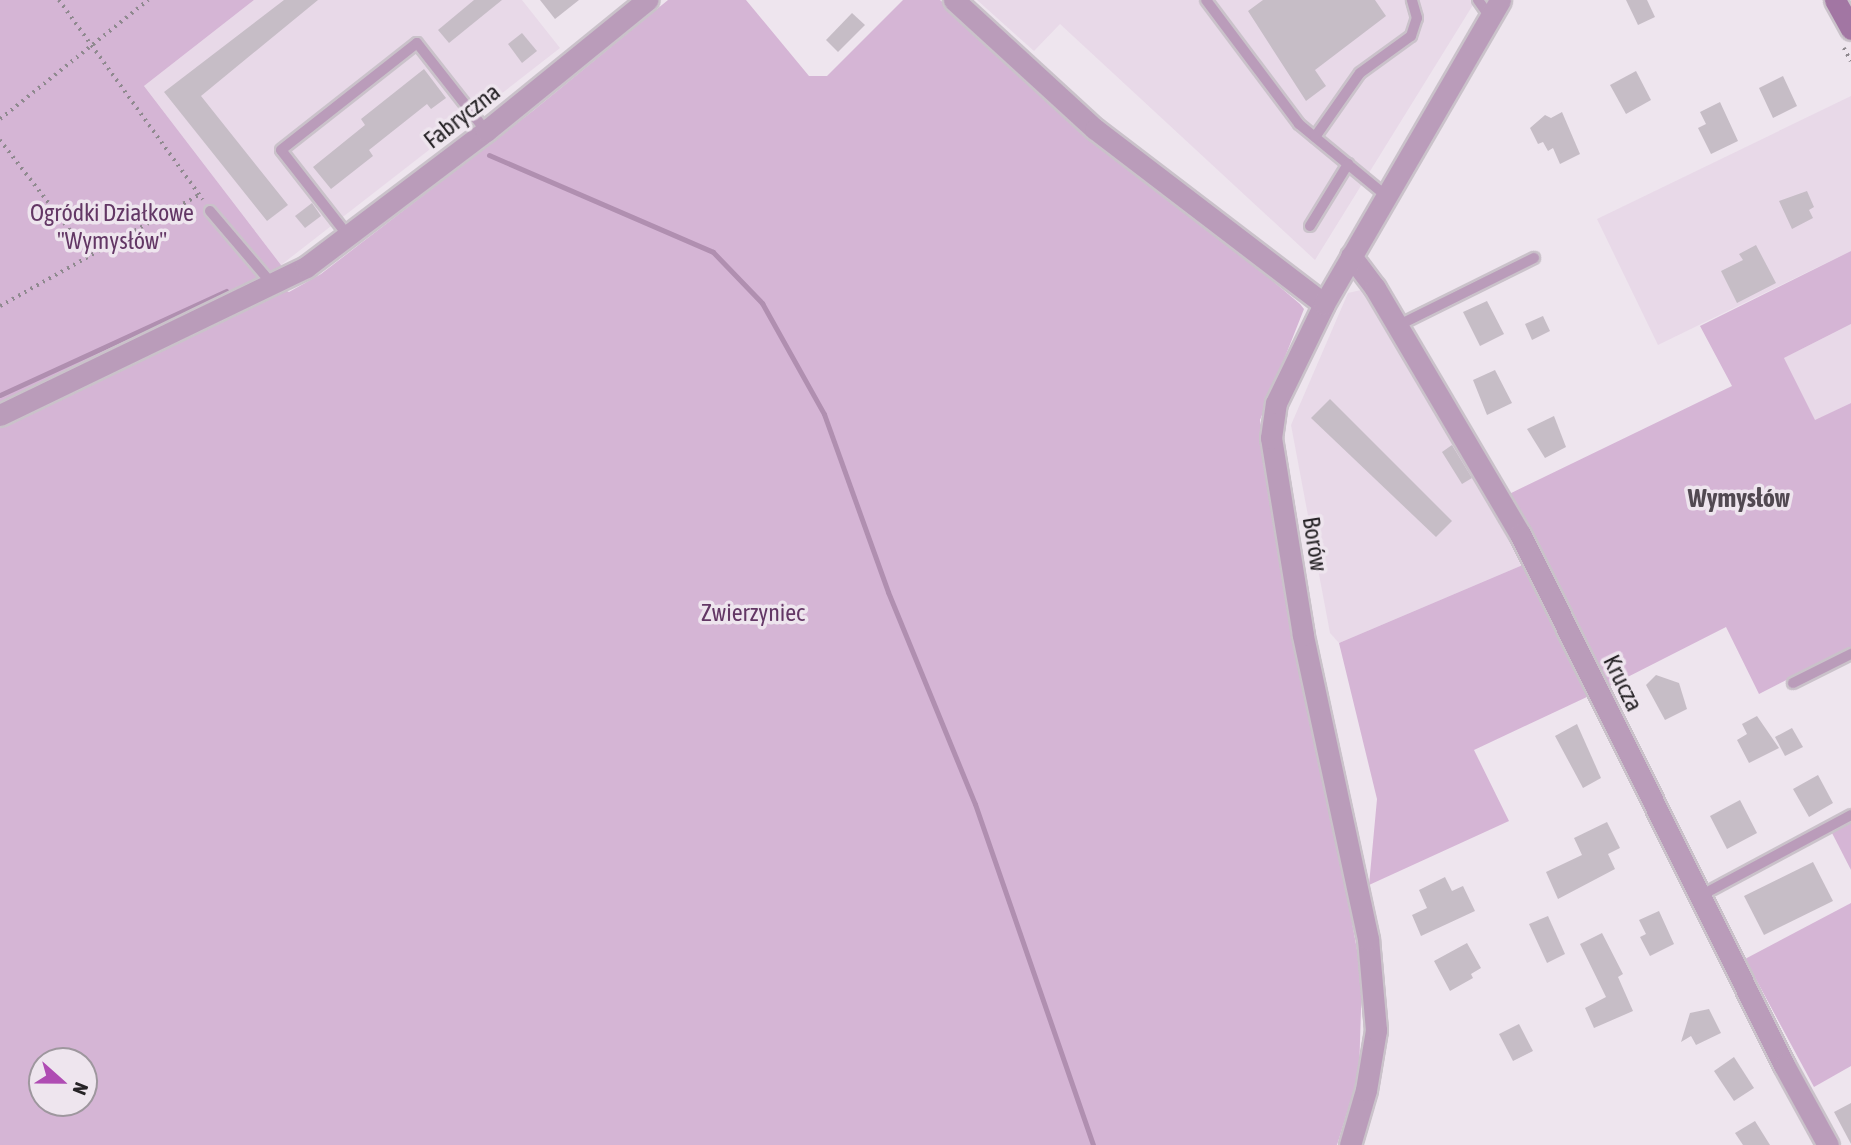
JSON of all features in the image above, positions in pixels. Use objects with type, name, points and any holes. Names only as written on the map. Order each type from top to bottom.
[{"type":"street","name":"Fabryczna","points":[[0,415],[274,285],[306,267],[486,131],[647,0]]},
{"type":"street","points":[[954,0],[1095,129],[1324,304]]},
{"type":"street","points":[[1835,0],[1851,29]]},
{"type":"street","name":"Borów","points":[[1350,1145],[1366,1090],[1376,1030],[1368,939],[1304,635],[1271,438],[1276,403],[1324,304],[1490,6]]},
{"type":"street","name":"Krucza","points":[[1351,256],[1397,326],[1520,534],[1699,896],[1828,1145]]},
{"type":"lane","points":[[1206,0],[1299,124],[1385,195]]},
{"type":"lane","points":[[1315,137],[1360,73],[1411,36],[1417,18],[1412,0]]},
{"type":"lane","points":[[349,237],[281,150],[417,43],[486,131]]},
{"type":"lane","points":[[1310,226],[1348,164]]},
{"type":"lane","points":[[210,211],[274,285]]},
{"type":"lane","points":[[1397,326],[1534,258]]},
{"type":"lane","points":[[1793,683],[1851,654]]},
{"type":"lane","points":[[1699,896],[1851,815]]},
{"type":"path","points":[[59,0],[96,46],[210,211]]},
{"type":"path","points":[[0,119],[96,46],[148,0]]},
{"type":"path","points":[[0,140],[90,256]]},
{"type":"path","points":[[0,306],[199,195]]},
{"type":"shaded area","points":[[254,0],[522,0],[560,48],[281,265],[144,86]]},
{"type":"shaded area","points":[[977,0],[1476,0],[1315,260],[1060,24],[1034,51]]},
{"type":"shaded area","points":[[1851,96],[1851,251],[1658,345],[1597,219]]},
{"type":"shaded area","points":[[1366,289],[1525,564],[1339,643],[1330,633],[1291,425],[1348,293]]},
{"type":"shaded area","points":[[1851,324],[1851,403],[1815,421],[1784,358]]},
{"type":"green space","name":"Zwierzyniec","points":[[0,0],[254,0],[144,86],[281,265],[274,285],[289,292],[321,274],[534,110],[668,0],[746,0],[809,76],[827,76],[903,0],[940,0],[1300,304],[1304,309],[1260,420],[1362,977],[1359,1074],[1337,1145],[0,1145]]},
{"type":"green space","points":[[1851,251],[1851,324],[1784,358],[1815,420],[1851,403],[1851,647],[1759,694],[1726,627],[1602,690],[1503,497],[1732,386],[1700,326]]},
{"type":"green space","points":[[1525,564],[1589,696],[1474,750],[1509,821],[1369,885],[1377,799],[1339,643]]},
{"type":"green space","points":[[1851,822],[1851,870],[1832,833]]},
{"type":"green space","points":[[1851,903],[1851,1066],[1814,1087],[1745,959]]},
{"type":"building","points":[[284,0],[318,0],[201,96],[288,205],[267,221],[164,92]]},
{"type":"building","points":[[474,0],[502,0],[449,43],[438,30]]},
{"type":"building","points":[[540,0],[579,0],[555,19]]},
{"type":"building","points":[[1263,0],[1375,0],[1386,16],[1315,70],[1326,86],[1306,101],[1248,11]]},
{"type":"building","points":[[1626,0],[1647,0],[1655,17],[1638,25]]},
{"type":"building","points":[[852,13],[865,25],[838,52],[826,40]]},
{"type":"building","points":[[522,33],[537,51],[522,63],[508,44]]},
{"type":"building","points":[[424,69],[446,98],[431,109],[427,104],[369,150],[373,156],[331,189],[313,167],[365,125],[361,119]]},
{"type":"building","points":[[1636,71],[1651,100],[1626,114],[1610,85]]},
{"type":"building","points":[[1783,76],[1797,106],[1773,118],[1759,88]]},
{"type":"building","points":[[1720,102],[1738,141],[1711,154],[1698,128],[1706,124],[1700,112]]},
{"type":"building","points":[[1562,112],[1580,154],[1560,164],[1553,148],[1548,151],[1543,142],[1538,144],[1530,128],[1545,115],[1551,118]]},
{"type":"building","points":[[1807,191],[1814,207],[1809,210],[1813,218],[1792,229],[1779,201]]},
{"type":"building","points":[[312,203],[321,216],[305,228],[295,216]]},
{"type":"building","points":[[1756,245],[1776,283],[1737,303],[1721,271],[1743,260],[1739,254]]},
{"type":"building","points":[[1487,301],[1504,334],[1480,346],[1463,312]]},
{"type":"building","points":[[1543,316],[1550,331],[1532,340],[1525,324]]},
{"type":"building","points":[[1495,370],[1512,403],[1487,415],[1473,380]]},
{"type":"building","points":[[1330,399],[1452,521],[1436,537],[1311,418]]},
{"type":"building","points":[[1554,416],[1566,447],[1545,458],[1527,429]]},
{"type":"building","points":[[1452,445],[1472,478],[1462,484],[1442,452]]},
{"type":"building","points":[[1656,675],[1679,683],[1687,709],[1665,720],[1646,685]]},
{"type":"building","points":[[1757,716],[1779,748],[1749,763],[1737,740],[1747,734],[1742,724]]},
{"type":"building","points":[[1577,724],[1601,778],[1583,788],[1555,736]]},
{"type":"building","points":[[1792,728],[1803,747],[1785,756],[1775,737]]},
{"type":"building","points":[[1818,775],[1833,803],[1809,817],[1793,789]]},
{"type":"building","points":[[1740,800],[1757,833],[1727,849],[1710,816]]},
{"type":"building","points":[[1607,822],[1620,848],[1608,854],[1615,869],[1558,899],[1546,872],[1582,855],[1574,838]]},
{"type":"building","points":[[1813,862],[1833,901],[1764,935],[1744,896]]},
{"type":"building","points":[[1445,877],[1452,891],[1463,886],[1475,911],[1421,936],[1412,915],[1427,908],[1419,890]]},
{"type":"building","points":[[1659,911],[1674,944],[1650,956],[1640,937],[1646,934],[1639,920]]},
{"type":"building","points":[[1548,916],[1565,954],[1547,963],[1529,924]]},
{"type":"building","points":[[1602,933],[1623,974],[1618,977],[1633,1011],[1594,1028],[1585,1008],[1606,997],[1580,944]]},
{"type":"building","points":[[1467,943],[1481,968],[1471,974],[1473,978],[1450,991],[1434,961]]},
{"type":"building","points":[[1709,1009],[1721,1033],[1696,1045],[1691,1036],[1681,1042],[1690,1013]]},
{"type":"building","points":[[1519,1024],[1533,1051],[1513,1061],[1499,1034]]},
{"type":"building","points":[[1734,1057],[1754,1088],[1734,1101],[1714,1071]]},
{"type":"building","points":[[1851,1103],[1851,1144],[1834,1112]]},
{"type":"building","points":[[1755,1121],[1770,1145],[1743,1145],[1735,1133]]},
{"type":"waterway","points":[[489,155],[713,252],[762,303],[824,414],[888,592],[975,804],[1093,1145]]},
{"type":"waterway","points":[[0,395],[226,291]]},
{"type":"district","name":"Wymysłów","points":[[1739,499]]},
{"type":"park label","name":"Ogródki Działkowe \"Wymysłów\"","points":[[112,227]]}]
